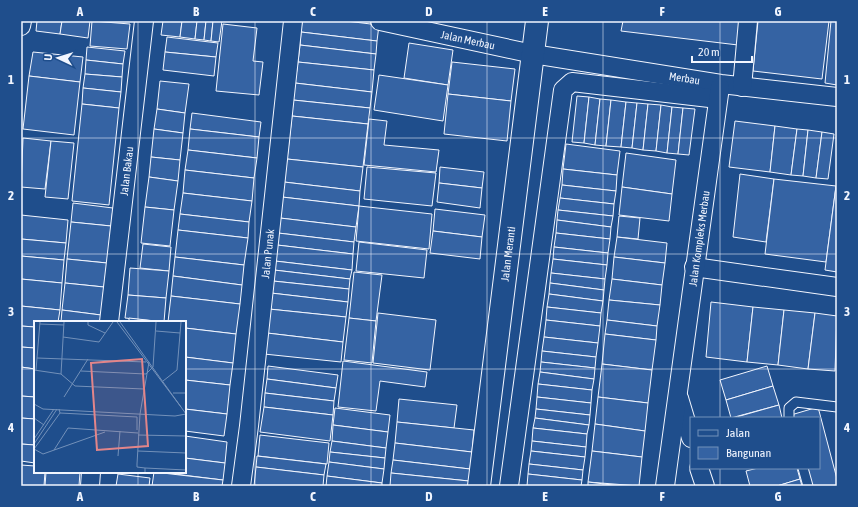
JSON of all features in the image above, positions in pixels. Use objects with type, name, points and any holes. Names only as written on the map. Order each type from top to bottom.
[{"type":"street","points":[[21,26],[22,21]]},
{"type":"street","name":"Jalan Bakau","points":[[109,321],[144,21]]},
{"type":"street","name":"Jalan Punak","points":[[241,486],[249,426],[293,21]]},
{"type":"street","name":"Jalan Merbau","points":[[380,21],[533,54]]},
{"type":"street","name":"Jalan Meranti","points":[[479,486],[537,21]]},
{"type":"street","points":[[742,87],[748,21]]},
{"type":"street","name":"Merbau","points":[[533,54],[719,92],[742,87],[837,97]]},
{"type":"street","points":[[509,486],[563,90],[572,82],[719,92]]},
{"type":"street","name":"Jalan Kompleks Merbau","points":[[665,486],[719,92]]},
{"type":"street","points":[[694,267],[837,287]]},
{"type":"street","name":"Jalan Kompleks Merbau","points":[[678,392],[690,434]]},
{"type":"street","points":[[700,469],[705,486]]},
{"type":"street","points":[[90,486],[91,473]]},
{"type":"lane","points":[[789,417],[789,408],[796,402],[837,407]]},
{"type":"lane","points":[[803,469],[808,486]]},
{"type":"building","points":[[37,21],[62,21],[60,34],[36,31]]},
{"type":"building","points":[[62,21],[90,21],[88,38],[60,34]]},
{"type":"building","points":[[92,21],[130,24],[127,49],[90,46]]},
{"type":"building","points":[[163,21],[182,21],[180,37],[161,35]]},
{"type":"building","points":[[182,21],[197,21],[195,39],[180,37]]},
{"type":"building","points":[[197,21],[206,21],[204,40],[195,39]]},
{"type":"building","points":[[206,21],[213,21],[211,41],[204,40]]},
{"type":"building","points":[[213,21],[222,21],[219,42],[211,41]]},
{"type":"building","points":[[302,21],[346,21],[379,25],[377,41],[301,32]]},
{"type":"building","points":[[623,21],[741,21],[738,45],[621,31]]},
{"type":"building","points":[[758,21],[829,21],[822,79],[753,71]]},
{"type":"building","points":[[831,21],[837,21],[837,85],[825,83]]},
{"type":"building","points":[[223,24],[257,28],[253,61],[263,62],[259,95],[216,91]]},
{"type":"building","points":[[301,32],[377,41],[376,54],[300,45]]},
{"type":"building","points":[[167,37],[218,43],[216,57],[165,52]]},
{"type":"building","points":[[409,43],[453,50],[448,85],[404,78]]},
{"type":"building","points":[[300,45],[376,54],[374,70],[298,62]]},
{"type":"building","points":[[87,47],[125,51],[123,64],[86,60]]},
{"type":"building","points":[[33,52],[83,57],[80,82],[29,76]]},
{"type":"building","points":[[165,52],[216,57],[214,76],[163,70]]},
{"type":"building","points":[[86,60],[123,64],[122,77],[85,74]]},
{"type":"building","points":[[298,62],[374,70],[372,92],[295,83]]},
{"type":"building","points":[[452,62],[515,69],[511,101],[448,94]]},
{"type":"building","points":[[85,74],[122,77],[121,92],[83,88]]},
{"type":"building","points":[[379,75],[448,85],[443,121],[374,110]]},
{"type":"building","points":[[29,76],[80,82],[74,135],[23,129]]},
{"type":"building","points":[[160,81],[189,84],[185,113],[157,109]]},
{"type":"building","points":[[295,83],[372,92],[370,108],[293,100]]},
{"type":"building","points":[[83,88],[121,92],[119,108],[82,104]]},
{"type":"building","points":[[448,94],[511,101],[507,141],[444,134]]},
{"type":"building","points":[[577,96],[589,97],[584,143],[572,142]]},
{"type":"building","points":[[589,97],[600,99],[595,145],[584,143]]},
{"type":"building","points":[[600,99],[611,100],[606,146],[595,145]]},
{"type":"building","points":[[293,100],[370,108],[368,124],[292,116]]},
{"type":"building","points":[[611,100],[626,102],[621,147],[606,146]]},
{"type":"building","points":[[626,102],[637,103],[632,148],[621,147]]},
{"type":"building","points":[[637,103],[648,104],[643,150],[632,148]]},
{"type":"building","points":[[82,104],[119,108],[109,205],[72,201]]},
{"type":"building","points":[[648,104],[661,105],[656,151],[643,150]]},
{"type":"building","points":[[661,105],[672,107],[667,153],[656,151]]},
{"type":"building","points":[[672,107],[683,108],[678,154],[667,153]]},
{"type":"building","points":[[683,108],[695,109],[689,155],[678,154]]},
{"type":"building","points":[[157,109],[185,113],[183,133],[154,129]]},
{"type":"building","points":[[192,113],[261,122],[259,137],[190,129]]},
{"type":"building","points":[[292,116],[368,124],[363,167],[287,159]]},
{"type":"building","points":[[369,119],[387,121],[384,145],[439,150],[436,172],[364,165]]},
{"type":"building","points":[[735,121],[775,126],[770,172],[729,167]]},
{"type":"building","points":[[775,126],[797,129],[791,175],[770,172]]},
{"type":"building","points":[[154,129],[183,133],[180,160],[151,157]]},
{"type":"building","points":[[190,129],[259,137],[257,158],[188,150]]},
{"type":"building","points":[[797,129],[808,130],[803,176],[791,175]]},
{"type":"building","points":[[808,130],[822,132],[816,178],[803,176]]},
{"type":"building","points":[[822,132],[834,134],[828,179],[816,178]]},
{"type":"building","points":[[23,138],[51,141],[45,189],[21,187]]},
{"type":"building","points":[[51,141],[74,143],[68,199],[45,197]]},
{"type":"building","points":[[566,144],[620,151],[617,175],[563,169]]},
{"type":"building","points":[[188,150],[257,158],[254,178],[185,170]]},
{"type":"building","points":[[626,153],[676,160],[672,194],[622,187]]},
{"type":"building","points":[[151,157],[180,160],[178,181],[149,177]]},
{"type":"building","points":[[287,159],[363,167],[360,191],[284,182]]},
{"type":"building","points":[[367,167],[436,173],[432,206],[364,199]]},
{"type":"building","points":[[440,167],[484,172],[482,188],[439,183]]},
{"type":"building","points":[[563,169],[617,175],[616,191],[562,185]]},
{"type":"building","points":[[185,170],[254,178],[252,201],[183,193]]},
{"type":"building","points":[[740,174],[774,179],[766,242],[733,237]]},
{"type":"building","points":[[149,177],[178,181],[174,210],[145,207]]},
{"type":"building","points":[[774,179],[836,186],[826,262],[765,254]]},
{"type":"building","points":[[284,182],[360,191],[359,206],[282,197]]},
{"type":"building","points":[[439,183],[482,188],[480,208],[437,202]]},
{"type":"building","points":[[562,185],[616,191],[614,204],[560,198]]},
{"type":"building","points":[[836,186],[837,187],[837,272],[825,270]]},
{"type":"building","points":[[622,187],[672,194],[669,221],[619,215]]},
{"type":"building","points":[[183,193],[252,201],[249,222],[180,214]]},
{"type":"building","points":[[282,197],[359,206],[356,227],[280,218]]},
{"type":"building","points":[[560,198],[614,204],[613,216],[558,210]]},
{"type":"building","points":[[73,203],[113,208],[111,226],[71,222]]},
{"type":"building","points":[[359,206],[432,214],[429,249],[356,241]]},
{"type":"building","points":[[145,207],[174,210],[170,246],[141,243]]},
{"type":"building","points":[[435,209],[485,215],[482,237],[433,231]]},
{"type":"building","points":[[558,210],[613,216],[611,227],[557,220]]},
{"type":"building","points":[[180,214],[249,222],[248,238],[178,230]]},
{"type":"building","points":[[21,215],[68,220],[66,243],[21,239]]},
{"type":"building","points":[[619,216],[640,218],[638,239],[617,237]]},
{"type":"building","points":[[280,218],[356,227],[354,242],[278,233]]},
{"type":"building","points":[[557,220],[611,227],[610,239],[556,233]]},
{"type":"building","points":[[71,222],[111,226],[107,263],[67,259]]},
{"type":"building","points":[[178,230],[248,238],[244,265],[175,257]]},
{"type":"building","points":[[433,231],[482,237],[480,259],[430,253]]},
{"type":"building","points":[[278,233],[354,242],[353,254],[277,245]]},
{"type":"building","points":[[556,233],[610,239],[608,253],[554,247]]},
{"type":"building","points":[[617,237],[667,243],[665,263],[614,257]]},
{"type":"building","points":[[21,239],[66,243],[64,260],[21,256]]},
{"type":"building","points":[[359,242],[427,250],[424,278],[356,271]]},
{"type":"building","points":[[143,244],[171,247],[169,271],[140,268]]},
{"type":"building","points":[[277,245],[353,254],[352,270],[275,261]]},
{"type":"building","points":[[554,247],[608,253],[607,265],[553,259]]},
{"type":"building","points":[[21,256],[64,260],[62,283],[21,279]]},
{"type":"building","points":[[175,257],[244,265],[242,285],[173,276]]},
{"type":"building","points":[[614,257],[665,263],[662,285],[612,279]]},
{"type":"building","points":[[67,259],[107,263],[104,287],[65,283]]},
{"type":"building","points":[[553,259],[607,265],[605,279],[551,273]]},
{"type":"building","points":[[275,261],[352,270],[350,279],[274,270]]},
{"type":"building","points":[[130,268],[169,271],[166,298],[128,295]]},
{"type":"building","points":[[274,270],[350,279],[349,289],[273,281]]},
{"type":"building","points":[[354,272],[382,275],[376,321],[349,318]]},
{"type":"building","points":[[551,273],[605,279],[604,290],[550,283]]},
{"type":"building","points":[[173,276],[242,285],[240,304],[171,296]]},
{"type":"building","points":[[21,279],[62,283],[60,310],[21,306]]},
{"type":"building","points":[[612,279],[662,285],[660,305],[609,300]]},
{"type":"building","points":[[273,281],[349,289],[348,302],[271,293]]},
{"type":"building","points":[[65,283],[104,287],[101,315],[62,310]]},
{"type":"building","points":[[550,283],[604,290],[603,301],[549,294]]},
{"type":"building","points":[[271,293],[348,302],[346,317],[269,309]]},
{"type":"building","points":[[549,294],[603,301],[601,313],[547,307]]},
{"type":"building","points":[[128,295],[166,298],[164,321],[125,318]]},
{"type":"building","points":[[171,296],[240,304],[236,334],[186,328],[186,321],[168,321]]},
{"type":"building","points":[[609,300],[660,305],[657,326],[607,320]]},
{"type":"building","points":[[711,302],[753,307],[747,362],[706,357]]},
{"type":"building","points":[[21,306],[60,310],[58,321],[34,321],[34,327],[21,326]]},
{"type":"building","points":[[547,307],[601,313],[600,326],[546,320]]},
{"type":"building","points":[[753,307],[784,310],[778,365],[747,362]]},
{"type":"building","points":[[269,309],[346,317],[343,342],[267,333]]},
{"type":"building","points":[[62,310],[101,315],[101,321],[61,321]]},
{"type":"building","points":[[784,310],[815,313],[808,369],[778,365]]},
{"type":"building","points":[[378,313],[436,320],[430,370],[373,363]]},
{"type":"building","points":[[815,313],[837,316],[835,371],[808,369]]},
{"type":"building","points":[[129,318],[155,321],[129,321]]},
{"type":"building","points":[[349,318],[376,321],[372,363],[344,360]]},
{"type":"building","points":[[546,320],[600,326],[598,343],[544,337]]},
{"type":"building","points":[[607,320],[657,326],[656,340],[605,334]]},
{"type":"building","points":[[21,326],[34,327],[34,348],[21,347]]},
{"type":"building","points":[[186,328],[236,334],[233,363],[186,357]]},
{"type":"building","points":[[267,333],[343,342],[341,362],[264,354]]},
{"type":"building","points":[[605,334],[656,340],[652,370],[602,364]]},
{"type":"building","points":[[544,337],[598,343],[596,357],[542,351]]},
{"type":"building","points":[[21,347],[34,348],[34,369],[21,367]]},
{"type":"building","points":[[542,351],[596,357],[595,368],[541,362]]},
{"type":"building","points":[[186,357],[233,363],[230,385],[186,380]]},
{"type":"building","points":[[343,361],[427,372],[425,387],[380,381],[376,411],[338,407]]},
{"type":"building","points":[[541,362],[595,368],[594,379],[540,372]]},
{"type":"building","points":[[602,364],[652,370],[648,403],[598,397]]},
{"type":"building","points":[[268,366],[338,375],[336,388],[267,379]]},
{"type":"building","points":[[767,366],[773,386],[726,400],[720,380]]},
{"type":"building","points":[[21,367],[34,369],[34,397],[21,396]]},
{"type":"building","points":[[540,372],[594,379],[592,390],[538,384]]},
{"type":"building","points":[[267,379],[336,388],[334,401],[265,393]]},
{"type":"building","points":[[186,380],[230,385],[227,414],[186,409]]},
{"type":"building","points":[[538,384],[592,390],[591,403],[537,397]]},
{"type":"building","points":[[773,386],[779,405],[731,417],[726,400]]},
{"type":"building","points":[[265,393],[334,401],[333,415],[264,407]]},
{"type":"building","points":[[21,396],[34,397],[34,419],[21,418]]},
{"type":"building","points":[[537,397],[591,403],[590,415],[536,409]]},
{"type":"building","points":[[598,397],[648,403],[645,431],[595,424]]},
{"type":"building","points":[[399,399],[457,405],[454,428],[397,422]]},
{"type":"building","points":[[779,405],[782,417],[737,417]]},
{"type":"building","points":[[264,407],[333,415],[330,441],[260,432]]},
{"type":"building","points":[[818,407],[837,479],[837,486],[810,486],[805,469],[820,469],[820,417],[792,417],[791,415]]},
{"type":"building","points":[[335,408],[390,415],[388,432],[333,425]]},
{"type":"building","points":[[186,409],[227,414],[224,436],[186,431]]},
{"type":"building","points":[[536,409],[590,415],[589,425],[535,418]]},
{"type":"building","points":[[21,418],[34,419],[34,445],[21,444]]},
{"type":"building","points":[[535,418],[589,425],[587,434],[533,428]]},
{"type":"building","points":[[397,422],[474,430],[472,452],[395,443]]},
{"type":"building","points":[[595,424],[645,431],[642,457],[592,451]]},
{"type":"building","points":[[333,425],[388,432],[386,448],[332,441]]},
{"type":"building","points":[[533,428],[587,434],[586,447],[532,441]]},
{"type":"building","points":[[260,435],[329,443],[327,464],[258,456]]},
{"type":"building","points":[[186,436],[227,442],[225,463],[186,458]]},
{"type":"building","points":[[332,441],[386,448],[385,458],[330,452]]},
{"type":"building","points":[[532,441],[586,447],[585,457],[531,451]]},
{"type":"building","points":[[395,443],[472,452],[470,469],[393,460]]},
{"type":"building","points":[[21,444],[34,445],[34,463],[21,461]]},
{"type":"building","points":[[531,451],[585,457],[583,470],[529,464]]},
{"type":"building","points":[[592,451],[642,457],[639,486],[588,482]]},
{"type":"building","points":[[330,452],[385,458],[384,469],[329,462]]},
{"type":"building","points":[[257,456],[326,464],[324,475],[256,467]]},
{"type":"building","points":[[186,458],[225,463],[223,480],[166,473],[186,473]]},
{"type":"building","points":[[393,460],[470,469],[469,481],[391,473]]},
{"type":"building","points":[[329,462],[384,469],[382,483],[327,476]]},
{"type":"building","points":[[529,464],[583,470],[582,480],[528,474]]},
{"type":"building","points":[[21,465],[34,466],[34,473],[45,473],[44,486],[21,486]]},
{"type":"building","points":[[256,467],[324,475],[323,486],[254,486]]},
{"type":"building","points":[[754,469],[797,469],[800,479],[777,486],[750,486],[746,471]]},
{"type":"building","points":[[46,473],[80,473],[79,486],[45,486]]},
{"type":"building","points":[[154,473],[223,480],[222,486],[152,486]]},
{"type":"building","points":[[391,473],[469,481],[468,486],[390,486]]},
{"type":"building","points":[[118,474],[150,478],[149,486],[116,486]]},
{"type":"building","points":[[528,474],[582,480],[581,486],[527,486]]},
{"type":"building","points":[[327,476],[382,483],[382,486],[326,486]]},
{"type":"building","points":[[800,479],[802,486],[777,486]]},
{"type":"building","points":[[588,482],[621,486],[588,486]]}]
